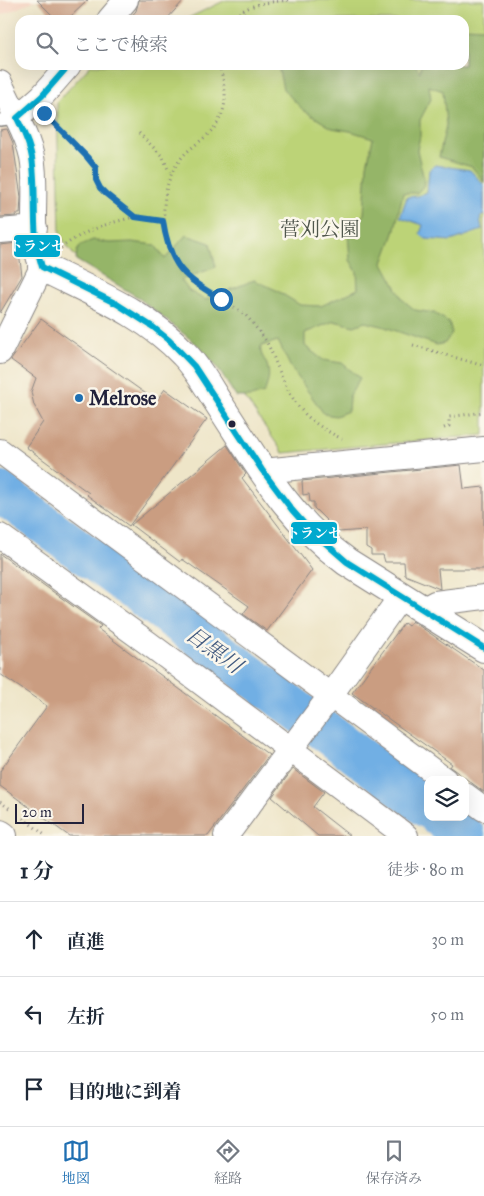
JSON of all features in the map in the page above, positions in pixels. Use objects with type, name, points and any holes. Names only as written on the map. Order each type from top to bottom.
[{"type":"street","points":[[113,15],[126,0]]},
{"type":"street","points":[[17,114],[64,70]]},
{"type":"street","points":[[0,83],[17,114],[32,158],[36,250],[42,268],[0,352]]},
{"type":"street","points":[[0,231],[35,228]]},
{"type":"street","points":[[42,268],[119,306],[150,324],[173,343],[193,364],[294,515],[322,543],[347,562],[484,648]]},
{"type":"street","points":[[263,471],[484,449]]},
{"type":"street","points":[[0,451],[328,699],[439,776]]},
{"type":"street","points":[[0,536],[293,746],[406,836]]},
{"type":"street","points":[[226,836],[328,699],[412,603],[435,603],[484,597]]},
{"type":"street","points":[[469,798],[484,809]]},
{"type":"path","points":[[235,15],[252,6],[291,0]]},
{"type":"path","points":[[220,70],[226,94],[224,108],[219,121],[207,135],[184,155],[170,174],[163,221],[171,254],[180,270],[195,284],[245,315],[265,338],[285,386],[298,409],[318,427],[343,440]]},
{"type":"path","points":[[17,114],[87,157],[96,168],[96,180],[100,188],[135,217]]},
{"type":"path","points":[[139,133],[163,157],[170,174]]},
{"type":"path","points":[[72,239],[111,222],[135,217],[163,221]]},
{"type":"path","points":[[413,345],[484,366]]},
{"type":"path","points":[[438,431],[449,426],[449,417],[484,412]]},
{"type":"shaded area","points":[[0,0],[36,0],[0,16]]},
{"type":"green space","name":"菅刈公園","points":[[226,0],[484,0],[484,435],[283,453],[221,363],[194,334],[118,281],[73,254],[60,235],[57,102],[86,70],[469,70],[469,15],[194,15]]},
{"type":"green space","points":[[469,27],[484,28],[484,182],[472,167],[439,157],[446,125],[443,91],[429,86],[431,99],[420,120],[420,136],[417,150],[425,184],[417,193],[403,193],[394,233],[383,263],[403,300],[415,310],[434,313],[449,322],[452,333],[445,343],[437,345],[365,322],[354,326],[334,321],[305,333],[305,346],[323,360],[342,363],[360,378],[349,397],[348,411],[336,416],[324,414],[290,366],[278,341],[261,346],[261,353],[269,372],[264,393],[251,397],[236,397],[217,367],[199,346],[136,296],[76,260],[77,251],[81,245],[93,240],[109,243],[132,242],[155,245],[165,259],[186,235],[210,243],[216,267],[181,280],[189,291],[205,300],[254,280],[276,290],[300,305],[321,306],[358,289],[357,272],[350,260],[348,234],[364,214],[367,165],[373,138],[332,128],[303,110],[283,89],[279,70],[419,70],[420,72],[420,70],[469,70]]},
{"type":"water","points":[[435,165],[470,170],[484,185],[484,214],[480,218],[482,230],[451,241],[426,239],[420,234],[423,225],[400,217],[407,197],[418,196],[427,192],[429,170]]},
{"type":"building","points":[[37,0],[88,0],[72,15],[52,15]]},
{"type":"building","points":[[139,0],[184,0],[170,15],[132,15],[136,11]]},
{"type":"building","points":[[7,129],[13,143],[21,197],[20,214],[0,217],[0,130]]},
{"type":"building","points":[[18,243],[22,276],[0,313],[0,245]]},
{"type":"building","points":[[41,319],[156,401],[165,389],[207,419],[129,526],[87,495],[89,493],[26,447],[43,422],[34,405],[31,392],[36,378],[11,360]]},
{"type":"building","points":[[227,445],[246,474],[242,478],[312,570],[267,631],[243,614],[249,606],[182,559],[180,562],[131,525]]},
{"type":"building","points":[[461,465],[464,489],[484,487],[484,569],[438,569],[440,589],[405,575],[404,562],[385,562],[383,555],[371,555],[371,550],[366,547],[366,530],[338,532],[314,508],[314,502],[310,502],[309,494],[303,495],[302,481]]},
{"type":"building","points":[[0,554],[101,626],[98,629],[269,755],[208,836],[69,836],[0,786],[0,771],[47,706],[0,674]]},
{"type":"building","points":[[412,621],[484,670],[484,792],[469,781],[469,776],[462,776],[450,767],[452,764],[352,693],[404,623],[408,626]]},
{"type":"building","points":[[293,769],[324,792],[313,807],[350,836],[318,836],[272,797]]},
{"type":"waterway","name":"目黒川","points":[[0,492],[424,805]]},
{"type":"waterway","name":"目黒川","points":[[445,821],[465,836]]},
{"type":"transit line","name":"トランセ","points":[[65,70],[42,96],[17,118],[28,143],[32,158],[36,240],[42,267],[117,304],[153,327],[169,340],[194,366],[262,470],[308,528],[347,562],[484,648]]},
{"type":"place","name":"Melrose","points":[[79,398]]},
{"type":"route","points":[[44,113],[96,168],[96,180],[106,194],[135,217],[163,221],[171,254],[180,270],[195,284],[221,299]]}]
